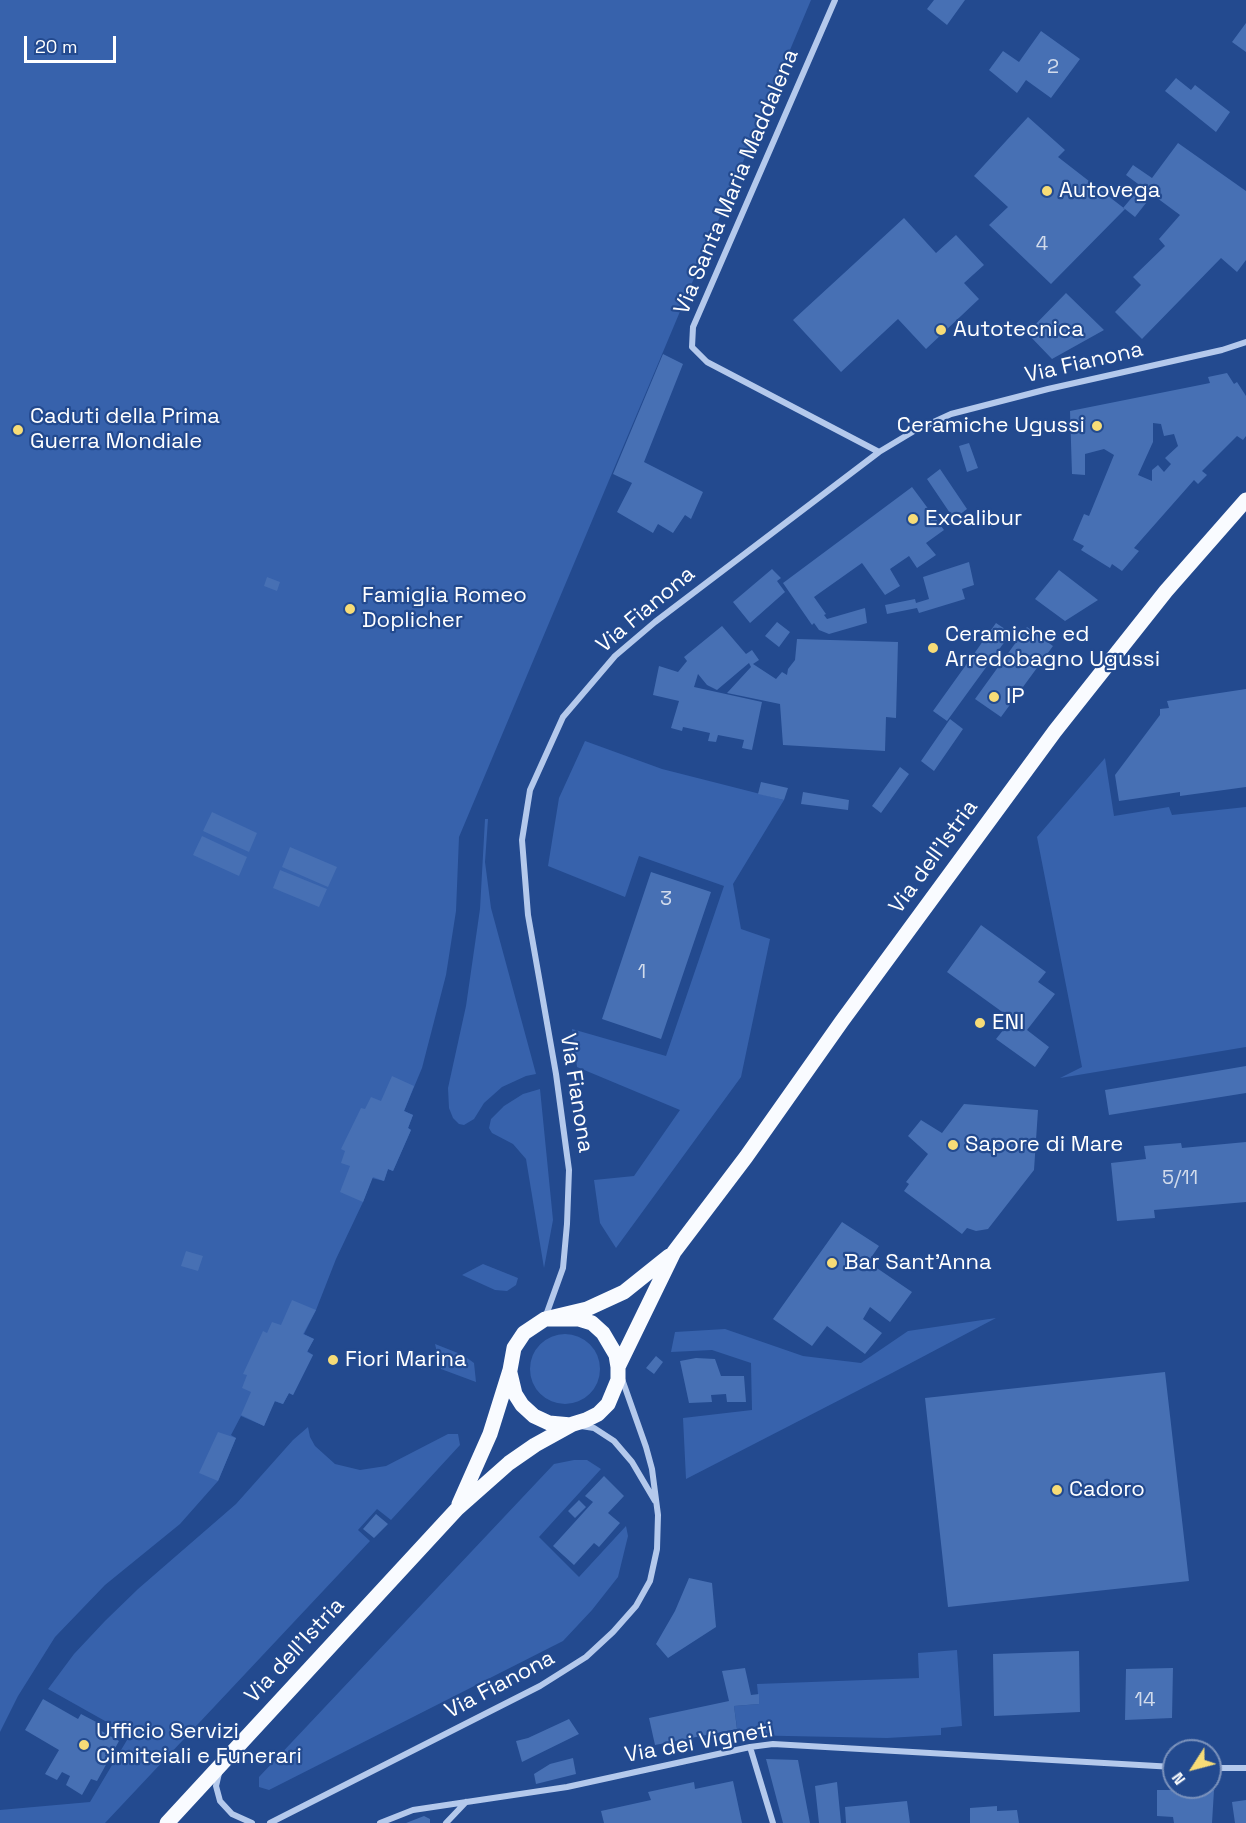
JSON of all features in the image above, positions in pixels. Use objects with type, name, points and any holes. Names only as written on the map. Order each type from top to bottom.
[{"type":"main road","name":"Via dell'Istria","points":[[167,1823],[457,1509],[509,1463],[535,1445],[573,1424],[598,1414],[608,1404],[618,1380],[618,1367],[674,1252],[746,1157],[842,1021],[1055,731],[1166,591],[1246,500]]},
{"type":"main road","name":"Via dell'Istria","points":[[457,1509],[490,1434],[510,1370],[514,1348],[519,1341],[532,1327],[545,1319],[587,1309],[624,1292],[674,1252]]},
{"type":"main road","points":[[545,1319],[579,1320],[592,1323],[611,1343],[618,1367]]},
{"type":"main road","points":[[510,1370],[515,1394],[522,1405],[534,1416],[549,1423],[573,1424]]},
{"type":"street","name":"Via Santa Maria Maddalena","points":[[835,0],[693,327],[692,347],[707,362],[879,452]]},
{"type":"street","name":"Via Fianona","points":[[545,1319],[563,1268],[569,1170],[556,1074],[528,915],[522,840],[530,790],[563,717],[615,656],[727,566],[879,452],[914,431],[951,414],[1048,389],[1222,350],[1246,342]]},
{"type":"street","name":"Via Fianona","points":[[270,1823],[540,1686],[586,1658],[614,1632],[636,1606],[650,1581],[657,1549],[657,1504],[646,1447],[618,1367]]},
{"type":"street","points":[[573,1424],[594,1428],[614,1442],[632,1462],[657,1504]]},
{"type":"street","name":"Via dei Vigneti","points":[[380,1823],[413,1810],[567,1787],[773,1744],[1162,1766]]},
{"type":"street","points":[[750,1747],[773,1823]]},
{"type":"street","points":[[220,1766],[216,1786],[220,1801],[231,1814],[252,1823]]},
{"type":"street","points":[[1222,1768],[1246,1768]]},
{"type":"street","points":[[446,1823],[467,1802]]},
{"type":"shaded area","points":[[0,0],[811,0],[459,837],[456,911],[446,975],[422,1068],[404,1111],[413,1115],[408,1128],[411,1130],[393,1171],[388,1169],[384,1181],[372,1178],[336,1259],[304,1334],[314,1339],[307,1351],[313,1355],[293,1395],[289,1393],[283,1404],[274,1401],[264,1426],[241,1416],[231,1435],[236,1438],[218,1481],[180,1524],[105,1585],[55,1637],[18,1696],[0,1732]]},
{"type":"shaded area","points":[[585,741],[662,769],[784,800],[733,884],[741,929],[770,939],[741,1077],[616,1248],[600,1223],[594,1180],[634,1176],[680,1110],[577,1067],[572,1029],[666,1056],[724,886],[639,856],[625,897],[548,866],[559,798]]},
{"type":"shaded area","points":[[1105,758],[1114,816],[1169,807],[1172,815],[1246,807],[1246,1047],[1060,1078],[1082,1067],[1037,837]]},
{"type":"shaded area","points":[[485,819],[488,819],[485,862],[491,908],[536,1074],[502,1087],[484,1103],[474,1119],[464,1125],[459,1124],[453,1118],[449,1108],[448,1088],[466,1006],[480,909]]},
{"type":"shaded area","points":[[540,1089],[553,1220],[544,1268],[526,1159],[513,1144],[492,1133],[489,1128],[491,1119],[504,1106],[523,1094]]},
{"type":"shaded area","points":[[483,1264],[518,1278],[516,1285],[507,1291],[495,1290],[462,1275]]},
{"type":"shaded area","points":[[996,1318],[686,1479],[683,1418],[752,1410],[751,1363],[712,1350],[671,1352],[675,1332],[725,1329],[803,1356],[861,1363],[908,1331]]},
{"type":"shaded area","points":[[565,1334],[584,1340],[594,1350],[600,1369],[594,1388],[584,1398],[565,1404],[546,1398],[536,1388],[530,1369],[536,1350],[546,1340]]},
{"type":"shaded area","points":[[435,1344],[463,1355],[474,1363],[476,1382],[441,1369]]},
{"type":"shaded area","points":[[308,1427],[315,1446],[335,1464],[360,1470],[386,1466],[448,1434],[458,1434],[460,1445],[391,1520],[377,1509],[358,1530],[370,1541],[105,1823],[0,1823],[0,1810],[90,1802],[130,1735],[48,1689],[74,1654],[105,1621],[138,1589],[236,1504],[293,1440]]},
{"type":"shaded area","points":[[587,1460],[601,1469],[539,1537],[579,1577],[626,1526],[628,1536],[618,1577],[563,1641],[269,1790],[259,1787],[259,1777],[554,1464]]},
{"type":"shaded area","points":[[957,1650],[962,1726],[941,1728],[941,1735],[887,1738],[738,1735],[734,1706],[759,1704],[757,1684],[919,1678],[918,1653]]},
{"type":"building","points":[[934,0],[965,0],[947,25],[927,9]]},
{"type":"building","points":[[1246,23],[1246,52],[1232,42]]},
{"type":"building","points":[[1041,31],[1080,59],[1051,98],[1026,80],[1017,93],[989,70],[1003,51],[1019,62]]},
{"type":"building","points":[[1176,78],[1191,90],[1195,85],[1230,112],[1216,132],[1165,91]]},
{"type":"building","name":"Autovega","points":[[1028,117],[1065,150],[1058,157],[1123,208],[1134,195],[1146,203],[1135,217],[1125,209],[1051,284],[989,225],[1008,207],[974,176]]},
{"type":"building","points":[[1178,143],[1246,191],[1246,260],[1237,272],[1221,258],[1142,339],[1115,312],[1141,285],[1133,277],[1165,246],[1159,239],[1180,215],[1126,175],[1133,165],[1152,178]]},
{"type":"building","points":[[904,218],[936,253],[956,235],[984,265],[964,283],[979,299],[926,349],[898,319],[841,372],[793,320]]},
{"type":"building","points":[[1066,293],[1104,330],[1052,359],[1027,333]]},
{"type":"building","points":[[663,354],[683,364],[644,462],[703,492],[691,519],[685,515],[673,533],[658,524],[653,533],[617,512],[632,483],[613,474]]},
{"type":"building","points":[[1227,373],[1234,384],[1237,382],[1246,396],[1246,436],[1243,440],[1237,436],[1202,471],[1207,475],[1198,484],[1194,480],[1134,548],[1139,551],[1122,571],[1112,564],[1110,568],[1081,550],[1084,546],[1073,540],[1084,514],[1089,516],[1114,455],[1104,449],[1085,454],[1085,475],[1072,474],[1070,411],[1210,383],[1208,377]],"holes":[[[1153,423],[1161,424],[1164,436],[1174,434],[1178,446],[1165,458],[1171,464],[1164,472],[1158,465],[1152,470],[1152,481],[1138,475],[1153,442]]]},
{"type":"building","points":[[969,443],[978,468],[967,472],[959,446]]},
{"type":"building","points":[[940,469],[967,509],[954,519],[927,479]]},
{"type":"building","points":[[912,487],[944,530],[926,543],[936,555],[917,568],[909,556],[890,569],[900,586],[885,595],[862,563],[814,597],[827,619],[865,608],[867,623],[829,634],[819,630],[814,623],[812,625],[783,583]]},
{"type":"building","points":[[969,562],[974,585],[962,589],[965,599],[919,613],[917,608],[887,614],[885,605],[915,599],[916,603],[929,599],[923,577]]},
{"type":"building","points":[[772,569],[781,578],[777,581],[785,592],[750,623],[733,602]]},
{"type":"building","points":[[1059,570],[1098,600],[1065,621],[1035,599]]},
{"type":"building","points":[[267,577],[280,582],[277,591],[264,586]]},
{"type":"building","points":[[777,622],[790,632],[779,647],[765,636]]},
{"type":"building","points":[[996,623],[1011,633],[947,721],[933,711]]},
{"type":"building","points":[[722,626],[746,654],[752,650],[759,660],[753,664],[776,679],[782,672],[787,675],[788,669],[795,660],[797,639],[898,642],[896,718],[886,717],[885,751],[783,745],[780,704],[727,693],[751,667],[749,663],[717,690],[707,685],[698,674],[694,687],[762,702],[752,750],[742,748],[744,740],[718,735],[716,742],[708,741],[710,733],[683,727],[682,731],[671,728],[679,701],[653,695],[659,666],[678,672],[687,661],[684,657]]},
{"type":"building","points":[[1027,627],[1053,646],[1001,717],[975,699]]},
{"type":"building","points":[[1246,689],[1246,787],[1180,796],[1180,792],[1119,801],[1115,775],[1160,715],[1160,709],[1169,708],[1167,701]]},
{"type":"building","points":[[950,719],[963,729],[934,771],[921,761]]},
{"type":"building","points":[[900,767],[909,774],[881,813],[872,806]]},
{"type":"building","points":[[761,782],[788,788],[784,800],[758,794]]},
{"type":"building","points":[[803,792],[849,800],[848,810],[801,804]]},
{"type":"building","points":[[212,812],[257,833],[249,852],[203,831]]},
{"type":"building","points":[[202,836],[247,857],[239,876],[193,855]]},
{"type":"building","points":[[290,847],[337,867],[328,887],[282,867]]},
{"type":"building","points":[[280,870],[327,889],[319,907],[273,888]]},
{"type":"building","points":[[651,872],[711,892],[661,1039],[602,1019]]},
{"type":"building","points":[[981,925],[1046,972],[1038,982],[1055,994],[1027,1030],[1049,1047],[1035,1067],[996,1039],[1012,1019],[947,972]]},
{"type":"building","points":[[1246,1066],[1246,1093],[1109,1115],[1105,1090]]},
{"type":"building","points":[[392,1076],[414,1086],[404,1111],[413,1115],[408,1128],[411,1130],[393,1171],[388,1169],[384,1181],[373,1177],[363,1202],[340,1192],[350,1166],[341,1163],[345,1151],[341,1149],[361,1108],[365,1109],[371,1097],[381,1101]]},
{"type":"building","points":[[964,1104],[1038,1110],[1034,1170],[988,1229],[976,1231],[967,1228],[962,1234],[904,1191],[909,1184],[906,1182],[928,1154],[908,1136],[921,1120],[942,1133]]},
{"type":"building","points":[[1246,1142],[1246,1202],[1154,1210],[1155,1218],[1117,1221],[1111,1163],[1146,1159],[1144,1146],[1181,1143],[1182,1148]]},
{"type":"building","points":[[842,1222],[879,1246],[868,1262],[912,1292],[890,1322],[870,1307],[863,1319],[882,1333],[865,1354],[827,1326],[812,1346],[773,1319]]},
{"type":"building","points":[[186,1251],[203,1256],[198,1271],[181,1266]]},
{"type":"building","points":[[292,1300],[316,1310],[303,1334],[314,1339],[307,1352],[313,1355],[293,1395],[289,1393],[283,1404],[275,1401],[264,1426],[241,1415],[251,1392],[242,1388],[247,1375],[243,1374],[263,1331],[267,1333],[272,1322],[281,1325]]},
{"type":"building","points":[[656,1356],[663,1362],[654,1374],[646,1368]]},
{"type":"building","points":[[696,1358],[715,1359],[721,1376],[744,1376],[746,1402],[727,1402],[726,1394],[711,1395],[712,1402],[689,1403],[680,1361]]},
{"type":"building","name":"Cadoro","points":[[1165,1372],[1189,1581],[948,1607],[925,1398]]},
{"type":"building","points":[[218,1432],[236,1438],[218,1481],[199,1473]]},
{"type":"building","points":[[604,1476],[624,1496],[608,1513],[620,1523],[599,1547],[594,1543],[574,1565],[553,1546],[593,1502],[585,1496]]},
{"type":"building","points":[[579,1500],[586,1507],[575,1518],[568,1511]]},
{"type":"building","points":[[376,1514],[388,1524],[374,1538],[363,1529]]},
{"type":"building","points":[[689,1578],[712,1583],[716,1627],[668,1658],[656,1644],[675,1611]]},
{"type":"building","points":[[1079,1651],[1080,1712],[994,1716],[993,1654]]},
{"type":"building","points":[[745,1668],[751,1695],[759,1694],[759,1704],[734,1706],[737,1729],[655,1745],[649,1718],[729,1701],[722,1671]]},
{"type":"building","points":[[1173,1668],[1172,1718],[1125,1720],[1126,1669]]},
{"type":"building","name":"Ufficio Servizi Cimiteiali e Funerari","points":[[43,1699],[78,1719],[81,1714],[100,1724],[98,1729],[119,1741],[97,1781],[91,1779],[82,1795],[66,1785],[70,1776],[62,1772],[57,1780],[45,1774],[59,1750],[25,1730]]},
{"type":"building","points":[[569,1719],[579,1734],[522,1762],[516,1741],[528,1738]]},
{"type":"building","points":[[573,1758],[576,1774],[536,1784],[534,1774],[550,1764]]},
{"type":"building","points":[[766,1759],[798,1760],[810,1823],[783,1823]]},
{"type":"building","points":[[733,1781],[742,1823],[604,1823],[601,1811],[651,1800],[648,1792],[694,1782],[695,1789]]},
{"type":"building","points":[[837,1782],[841,1823],[819,1823],[815,1786]]},
{"type":"building","points":[[1157,1790],[1162,1790],[1162,1799],[1213,1799],[1212,1823],[1174,1823],[1173,1817],[1157,1816]]},
{"type":"building","points":[[1246,1800],[1246,1823],[1235,1823],[1232,1802]]},
{"type":"building","points":[[907,1801],[910,1823],[846,1823],[845,1807]]},
{"type":"building","points":[[997,1806],[997,1811],[1017,1810],[1019,1823],[970,1823],[970,1808]]},
{"type":"building","points":[[424,1816],[430,1819],[430,1823],[406,1823]]},
{"type":"place","name":"Autovega","points":[[1047,191]]},
{"type":"place","name":"Autotecnica","points":[[941,330]]},
{"type":"place","name":"Ceramiche Ugussi","points":[[1097,426]]},
{"type":"place","name":"Caduti della Prima Guerra Mondiale","points":[[18,430]]},
{"type":"place","name":"Excalibur","points":[[913,519]]},
{"type":"place","name":"Famiglia Romeo Doplicher","points":[[350,609]]},
{"type":"place","name":"Ceramiche ed Arredobagno Ugussi","points":[[933,648]]},
{"type":"place","name":"IP","points":[[994,697]]},
{"type":"place","name":"ENI","points":[[980,1023]]},
{"type":"place","name":"Sapore di Mare","points":[[953,1145]]},
{"type":"place","name":"Bar Sant'Anna","points":[[832,1263]]},
{"type":"place","name":"Fiori Marina","points":[[333,1360]]},
{"type":"place","name":"Cadoro","points":[[1057,1490]]},
{"type":"place","name":"Ufficio Servizi Cimiteiali e Funerari","points":[[84,1745]]}]
